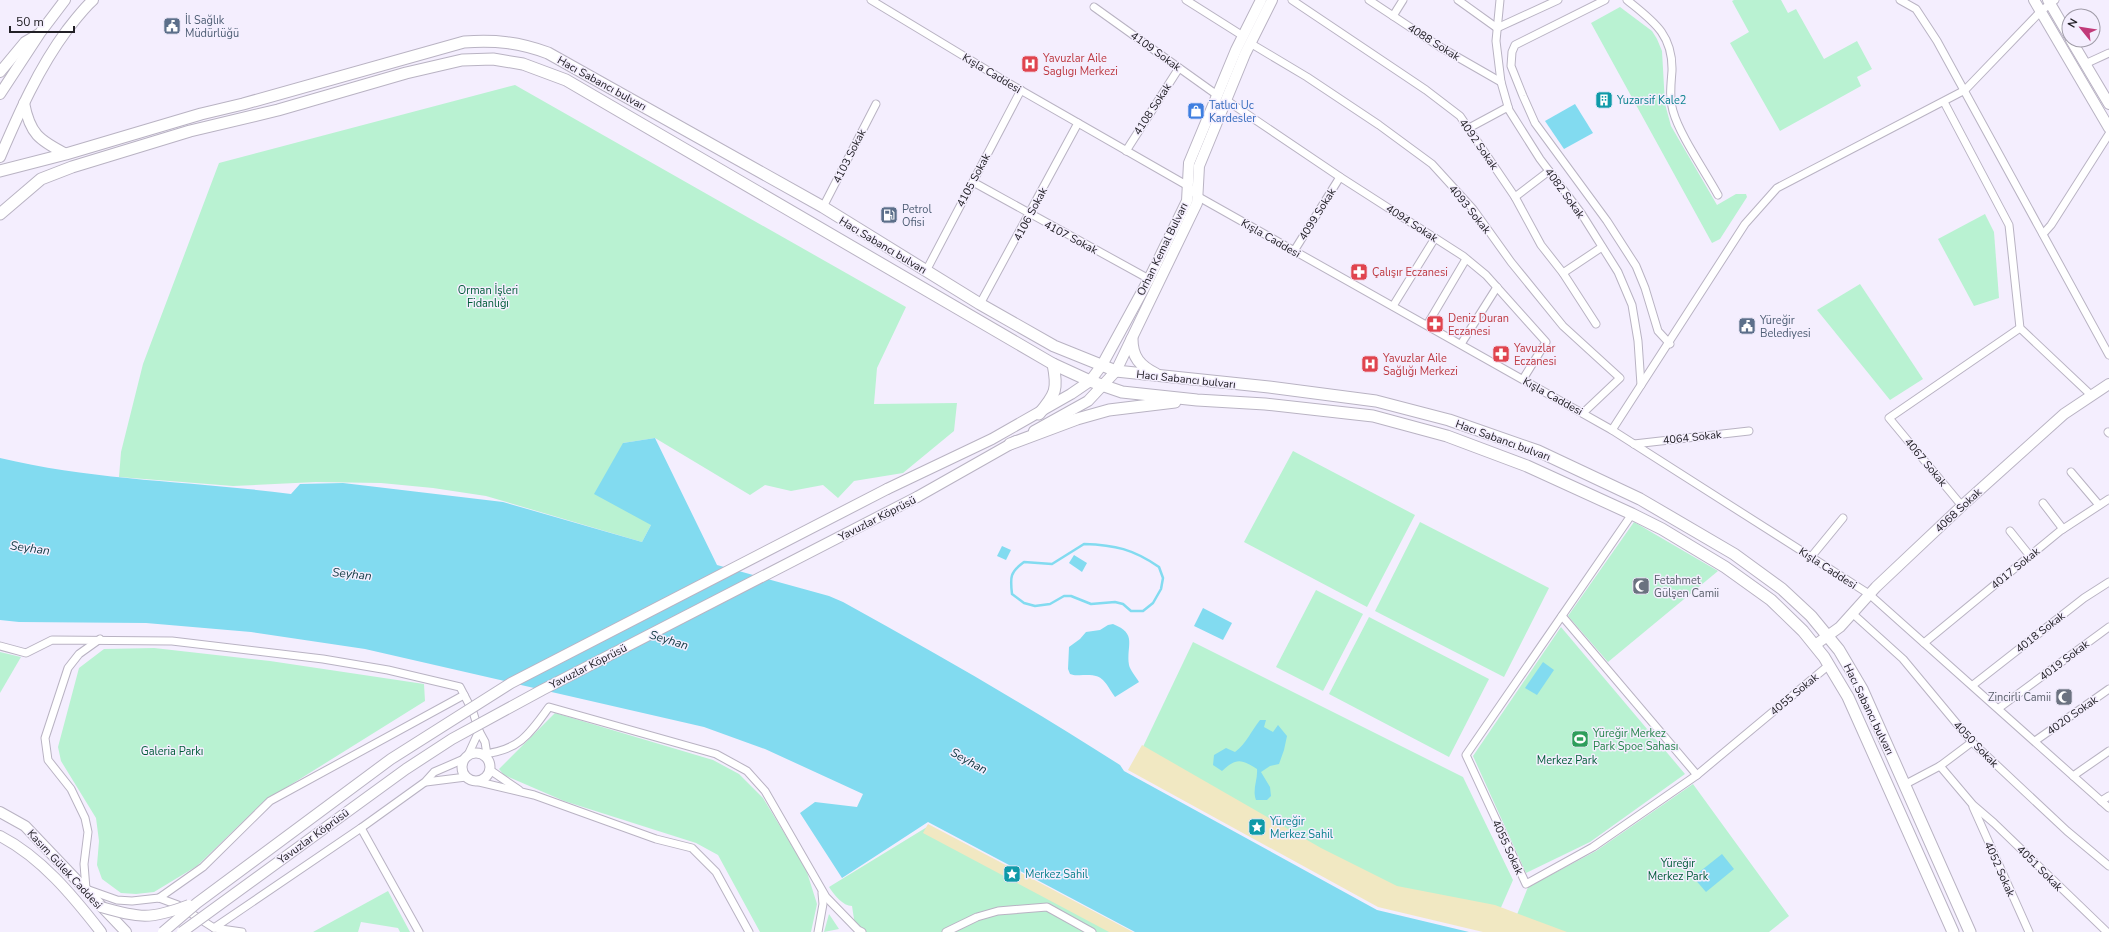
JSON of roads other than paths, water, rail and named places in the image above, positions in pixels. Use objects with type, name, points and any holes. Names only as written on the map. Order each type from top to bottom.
[{"type":"main road","points":[[0,94],[40,33],[65,0]]},
{"type":"main road","points":[[0,157],[24,103],[52,51],[85,7],[93,0]]},
{"type":"main road","name":"Orhan Kemal Bulvarı","points":[[1116,371],[1197,203],[1199,166],[1222,98],[1261,0]]},
{"type":"main road","name":"Orhan Kemal Bulvarı","points":[[1246,40],[1272,0]]},
{"type":"main road","points":[[2034,0],[2109,128]]},
{"type":"main road","points":[[2051,1],[2061,20]]},
{"type":"main road","points":[[0,72],[25,42],[40,33]]},
{"type":"main road","name":"Hacı Sabancı bulvarı","points":[[0,170],[66,154],[201,114],[244,104],[464,42],[492,40],[522,44],[548,53],[823,207],[980,304],[1054,346],[1116,371],[1269,387],[1376,401],[1449,420],[1538,451],[1640,499],[1734,554],[1782,589],[1811,616],[1839,650],[1862,689],[1970,932]]},
{"type":"main road","points":[[2076,48],[2109,104]]},
{"type":"main road","name":"Hacı Sabancı bulvarı","points":[[0,214],[41,179],[72,167],[190,131],[236,120],[406,73],[462,60],[493,59],[523,64],[566,80],[1053,364],[1090,381],[1122,392],[1196,400],[1265,404],[1380,418],[1447,436],[1527,466],[1632,514],[1731,571],[1771,600],[1815,645],[1829,665],[1848,697],[1953,932]]},
{"type":"main road","name":"Orhan Kemal Bulvarı","points":[[1090,381],[1102,365],[1149,279],[1187,201],[1189,164],[1222,98]]},
{"type":"main road","points":[[24,103],[27,119],[34,133],[49,146],[66,154]]},
{"type":"main road","points":[[1132,339],[1132,350],[1136,359],[1142,366],[1162,377]]},
{"type":"main road","points":[[1039,414],[1051,400],[1055,391],[1056,382],[1053,364]]},
{"type":"main road","name":"Yavuzlar Köprüsü","points":[[182,932],[406,769],[452,739],[542,690],[917,497],[1088,401],[1116,371]]},
{"type":"main road","name":"Yavuzlar Köprüsü","points":[[163,932],[196,902],[391,759],[512,683],[887,489],[992,439],[1039,414],[1090,381]]},
{"type":"main road","name":"4068 Sokak","points":[[1815,645],[1829,636],[1869,594],[1962,506],[2064,414],[2109,384]]},
{"type":"main road","points":[[1010,444],[1077,419],[1109,410],[1196,400]]},
{"type":"main road","name":"Kasım Gülek Caddesi","points":[[0,812],[25,826],[126,932]]},
{"type":"main road","name":"Kasım Gülek Caddesi","points":[[0,836],[14,843],[44,868],[84,909],[101,932]]},
{"type":"main road","points":[[101,906],[144,917],[163,915],[196,902]]},
{"type":"main road","points":[[194,932],[205,914]]},
{"type":"street","name":"Kışla Caddesi","points":[[871,0],[1021,90],[1188,186],[1197,196],[1612,430],[1869,594],[1999,708],[2109,808]]},
{"type":"street","points":[[1186,0],[1246,40]]},
{"type":"street","name":"4092 Sokak","points":[[1292,0],[1426,90],[1460,116],[1515,197],[1541,245],[1563,274],[1596,324]]},
{"type":"street","name":"4088 Sokak","points":[[1368,0],[1440,47],[1500,82]]},
{"type":"street","points":[[1392,16],[1403,0]]},
{"type":"street","points":[[1458,0],[1496,28],[1558,0]]},
{"type":"street","name":"4082 Sokak","points":[[1500,0],[1496,28],[1500,82],[1508,107],[1549,171],[1581,213],[1618,272],[1632,305],[1638,341],[1642,385]]},
{"type":"street","points":[[1605,0],[1515,45],[1512,52],[1512,66],[1522,96],[1535,123],[1607,220],[1636,266],[1646,288],[1658,331],[1670,344]]},
{"type":"street","points":[[1627,0],[1654,20],[1664,35],[1671,57],[1671,98],[1673,111],[1682,132],[1718,195]]},
{"type":"street","points":[[1900,0],[1916,9],[1937,41],[2109,355]]},
{"type":"street","points":[[1612,430],[1670,344],[1745,224],[1777,188],[1965,90],[2051,1]]},
{"type":"street","name":"4109 Sokak","points":[[1094,7],[1222,98]]},
{"type":"street","name":"4093 Sokak","points":[[1246,40],[1307,77],[1385,129],[1432,164],[1473,209],[1511,262],[1563,326],[1620,378],[1583,413]]},
{"type":"street","points":[[2085,64],[2109,53]]},
{"type":"street","name":"4108 Sokak","points":[[1126,150],[1179,68]]},
{"type":"street","name":"4105 Sokak","points":[[926,271],[1021,90]]},
{"type":"street","name":"4094 Sokak","points":[[1222,98],[1340,177],[1435,238],[1466,259],[1486,275],[1546,342],[1523,379]]},
{"type":"street","points":[[1944,102],[2009,225],[2020,328],[2092,396]]},
{"type":"street","name":"4103 Sokak","points":[[823,207],[876,104]]},
{"type":"street","points":[[1469,128],[1508,107]]},
{"type":"street","name":"4106 Sokak","points":[[980,304],[1078,123]]},
{"type":"street","points":[[2043,234],[2051,226],[2109,134]]},
{"type":"street","points":[[1515,197],[1549,171]]},
{"type":"street","name":"4099 Sokak","points":[[1294,251],[1340,177]]},
{"type":"street","name":"4107 Sokak","points":[[973,182],[1149,279]]},
{"type":"street","points":[[1393,306],[1435,238]]},
{"type":"street","points":[[1563,274],[1602,247]]},
{"type":"street","points":[[1427,325],[1466,259]]},
{"type":"street","points":[[1461,344],[1497,287]]},
{"type":"street","name":"4067 Sokak","points":[[1962,506],[1889,418],[2020,328]]},
{"type":"street","name":"4064 Sokak","points":[[1634,444],[1750,431]]},
{"type":"street","points":[[2071,472],[2099,505]]},
{"type":"street","name":"4017 Sokak","points":[[1924,643],[2064,529],[2109,499]]},
{"type":"street","points":[[2043,503],[2064,529]]},
{"type":"street","name":"4055 Sokak","points":[[1632,514],[1466,755],[1526,884],[1593,847],[1697,775],[1829,665]]},
{"type":"street","points":[[1811,557],[1843,518]]},
{"type":"street","points":[[2010,531],[2030,556]]},
{"type":"street","name":"4018 Sokak","points":[[1973,685],[2084,598],[2109,582]]},
{"type":"street","name":"4050 Sokak","points":[[1852,613],[1903,659],[1972,742],[2067,831],[2109,866]]},
{"type":"street","points":[[1562,616],[1697,775]]},
{"type":"street","name":"4019 Sokak","points":[[1999,708],[2109,627]]},
{"type":"street","points":[[100,639],[79,654],[68,668],[45,738],[48,760],[71,789],[85,818],[88,832],[84,864],[86,889],[117,900],[132,901],[159,898],[178,905],[214,928],[242,932]]},
{"type":"street","points":[[0,646],[26,653],[52,640],[100,639],[172,641],[323,659],[388,670],[460,687],[479,731],[487,760],[484,778],[475,781]]},
{"type":"street","name":"4020 Sokak","points":[[2035,741],[2109,689]]},
{"type":"street","points":[[159,898],[203,867],[270,801],[464,695]]},
{"type":"street","points":[[487,760],[512,747],[528,736],[549,707],[716,754],[747,771],[764,791],[826,897],[858,932]]},
{"type":"street","points":[[466,777],[462,768],[479,731]]},
{"type":"street","points":[[1904,785],[1940,766],[1972,742]]},
{"type":"street","points":[[2073,776],[2109,751]]},
{"type":"street","points":[[214,928],[362,828],[425,782],[434,772],[466,757],[477,753],[487,760],[520,791]]},
{"type":"street","points":[[1940,766],[1973,805]]},
{"type":"street","points":[[425,782],[466,777],[503,789],[520,791],[656,839],[692,848],[716,872],[750,932]]},
{"type":"street","points":[[2102,801],[2109,796]]},
{"type":"street","name":"4052 Sokak","points":[[1973,805],[2029,932]]},
{"type":"street","name":"4051 Sokak","points":[[1973,805],[1994,823],[2107,932]]},
{"type":"street","points":[[362,828],[418,932]]},
{"type":"street","points":[[818,932],[823,904],[821,889]]},
{"type":"street","points":[[946,932],[977,917],[998,911],[1047,907],[1092,932]]},
{"type":"water","points":[[1575,104],[1593,133],[1564,149],[1545,121]]},
{"type":"water","name":"Seyhan","points":[[655,438],[717,565],[829,596],[843,602],[1018,702],[1120,765],[1124,771],[1377,910],[1469,932],[1135,932],[928,822],[842,878],[800,813],[815,802],[857,807],[863,794],[765,749],[704,727],[365,649],[251,632],[146,623],[19,622],[0,620],[0,458],[72,472],[291,494],[300,484],[343,483],[503,502],[642,542],[651,525],[594,494],[623,443]]},
{"type":"water","points":[[1002,546],[1011,550],[1006,560],[997,556]]},
{"type":"water","points":[[1074,555],[1087,563],[1082,572],[1069,563]]},
{"type":"water","points":[[1203,608],[1232,623],[1223,640],[1194,626]]},
{"type":"water","points":[[1113,624],[1126,632],[1128,636],[1129,665],[1139,682],[1115,697],[1106,683],[1099,677],[1090,675],[1072,675],[1068,669],[1069,647],[1080,639],[1086,632],[1100,630]]},
{"type":"water","points":[[1543,662],[1554,670],[1537,695],[1525,688]]},
{"type":"water","points":[[1260,720],[1266,720],[1264,727],[1273,732],[1278,725],[1287,736],[1279,764],[1270,766],[1261,772],[1270,787],[1271,796],[1267,800],[1256,800],[1255,788],[1257,769],[1247,763],[1239,761],[1231,764],[1222,771],[1213,765],[1214,755],[1226,748],[1235,752],[1246,741]]},
{"type":"water","points":[[1722,854],[1734,869],[1706,892],[1693,877]]},
{"type":"waterway","points":[[1084,544],[1105,545],[1123,549],[1141,556],[1159,567],[1163,578],[1161,589],[1153,603],[1143,611],[1131,611],[1123,604],[1115,602],[1091,604],[1071,596],[1064,596],[1050,604],[1035,606],[1024,603],[1012,594],[1012,575],[1024,562],[1052,564],[1084,544]]},
{"type":"place","name":"İl Sağlık Müdürlüğü","points":[[172,26]]},
{"type":"place","name":"Yavuzlar Aile Saglıgı Merkezi","points":[[1030,64]]},
{"type":"place","name":"Yuzarsif Kale2","points":[[1604,100]]},
{"type":"place","name":"Tatlıcı Uc Kardesler","points":[[1196,111]]},
{"type":"place","name":"Petrol Ofisi","points":[[889,215]]},
{"type":"place","name":"Çalışır Eczanesi","points":[[1359,272]]},
{"type":"place","name":"Deniz Duran Eczanesi","points":[[1435,324]]},
{"type":"place","name":"Yüreğir Belediyesi","points":[[1747,326]]},
{"type":"place","name":"Yavuzlar Eczanesi","points":[[1501,354]]},
{"type":"place","name":"Yavuzlar Aile Sağlığı Merkezi","points":[[1370,364]]},
{"type":"place","name":"Fetahmet Gülşen Camii","points":[[1641,586]]},
{"type":"place","name":"Zincirli Camii","points":[[2064,697]]},
{"type":"place","name":"Yüreğir Merkez Park Spoe Sahası","points":[[1580,739]]},
{"type":"place","name":"Yüreğir Merkez Sahil","points":[[1257,827]]},
{"type":"place","name":"Merkez Sahil","points":[[1012,874]]},
{"type":"park label","name":"Orman İşleri Fidanlığı","points":[[488,296]]},
{"type":"park label","name":"Galeria Parkı","points":[[172,751]]},
{"type":"park label","name":"Merkez Park","points":[[1567,760]]},
{"type":"park label","name":"Yüreğir Merkez Park","points":[[1678,869]]}]
